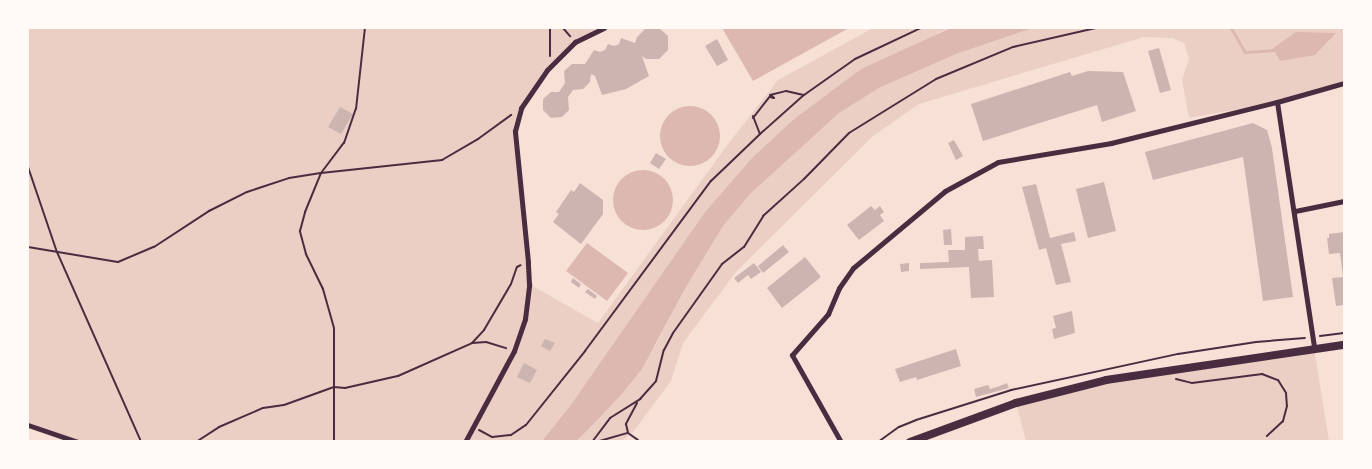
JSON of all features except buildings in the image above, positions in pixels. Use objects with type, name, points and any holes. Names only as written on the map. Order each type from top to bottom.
[{"type":"main road","points":[[910,442],[980,415],[1049,393],[1106,380],[1344,345]]},
{"type":"street","points":[[465,442],[514,351],[525,319],[529,284],[528,262],[515,130],[521,108],[547,70],[575,42],[604,28]]},
{"type":"street","points":[[841,442],[792,355],[828,314],[839,288],[853,268],[945,191],[998,162],[1117,142],[1277,102],[1344,83]]},
{"type":"street","points":[[1277,102],[1295,211],[1314,348]]},
{"type":"street","points":[[1295,211],[1344,201]]},
{"type":"street","points":[[28,425],[78,442]]},
{"type":"path","points":[[334,442],[334,328],[323,289],[306,254],[300,231],[305,212],[321,173],[344,143],[356,109],[365,28]]},
{"type":"path","points":[[547,70],[551,52],[550,28]]},
{"type":"path","points":[[563,28],[575,42]]},
{"type":"path","points":[[472,427],[492,437],[511,435],[526,425],[585,351],[711,181],[804,95],[855,59],[921,28]]},
{"type":"path","points":[[638,440],[628,433],[626,424],[631,410],[656,381],[664,350],[673,333],[722,264],[744,247],[763,216],[810,173],[849,133],[945,76],[1013,47],[1096,28]]},
{"type":"path","points":[[760,134],[756,125],[753,116],[757,115],[757,119],[753,118],[771,95],[774,98],[769,99],[770,95],[786,91],[804,95]]},
{"type":"path","points":[[28,246],[104,261],[125,260],[154,247],[208,211],[247,192],[289,178],[442,160],[478,139],[521,108]]},
{"type":"path","points":[[28,167],[57,252],[142,442]]},
{"type":"path","points":[[472,343],[484,330],[503,298],[517,267],[528,262]]},
{"type":"path","points":[[196,442],[220,427],[263,408],[284,405],[334,387],[345,388],[398,376],[472,343],[486,342],[514,351]]},
{"type":"path","points":[[1167,371],[1177,380],[1192,383],[1262,374],[1278,380],[1286,393],[1287,406],[1283,421],[1267,436]]},
{"type":"path","points":[[594,442],[610,418],[640,399]]},
{"type":"path","points":[[594,442],[628,433]]},
{"type":"shaded area","points":[[28,28],[604,28],[575,42],[547,70],[521,108],[515,131],[529,284],[598,323],[728,144],[778,80],[873,28],[951,28],[940,32],[751,159],[705,212],[570,406],[542,441],[71,442],[28,425]]},
{"type":"shaded area","points":[[722,28],[849,28],[753,81]]},
{"type":"shaded area","points":[[951,28],[1043,28],[1030,29],[956,54],[879,88],[839,113],[751,193],[723,226],[686,287],[642,369],[620,396],[577,441],[542,441],[570,406],[705,212],[751,159],[793,120],[861,69]]},
{"type":"shaded area","points":[[1344,28],[1344,83],[1277,102],[1189,118],[1182,80],[1189,58],[1184,43],[1172,38],[1144,37],[919,104],[873,136],[736,272],[683,343],[671,381],[633,432],[622,441],[577,442],[655,346],[686,287],[723,226],[750,193],[797,149],[839,113],[879,88],[956,54],[1030,29]]},
{"type":"shaded area","points":[[1296,32],[1336,33],[1315,55],[1280,61],[1273,48]]},
{"type":"shaded area","points":[[684,106],[696,106],[707,111],[715,119],[720,130],[718,148],[707,161],[696,166],[684,166],[673,161],[665,153],[660,142],[660,130],[665,119],[673,111]]},
{"type":"shaded area","points":[[637,170],[649,170],[660,175],[668,183],[673,194],[671,212],[660,225],[649,230],[637,230],[626,225],[618,217],[613,206],[613,194],[618,183],[626,175]]},
{"type":"shaded area","points":[[587,243],[628,273],[607,301],[566,271]]},
{"type":"shaded area","points":[[1314,348],[1329,441],[1026,441],[1016,403],[1049,393]]},
{"type":"waterway","points":[[1231,28],[1245,52],[1274,50]]}]
